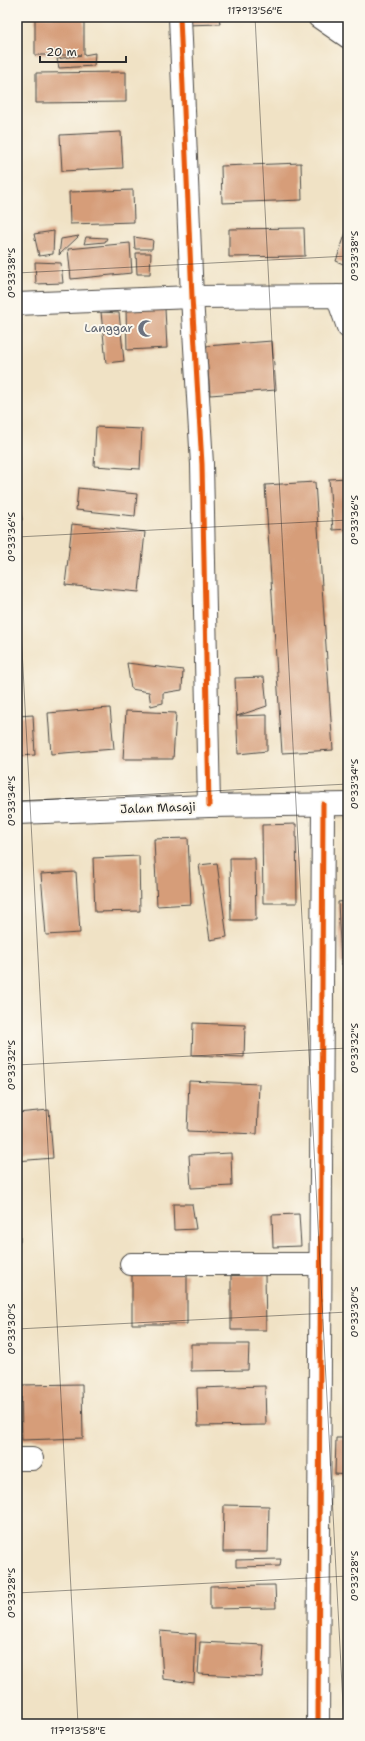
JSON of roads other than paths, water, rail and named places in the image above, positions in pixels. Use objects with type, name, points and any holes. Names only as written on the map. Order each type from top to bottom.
[{"type":"street","points":[[180,17],[192,297],[202,464],[209,806]]},
{"type":"street","points":[[319,17],[348,37]]},
{"type":"street","points":[[17,304],[192,297],[343,296],[348,328]]},
{"type":"street","points":[[318,1724],[323,804]]},
{"type":"street","name":"Jalan Masaji","points":[[17,813],[209,806],[348,804]]},
{"type":"street","points":[[131,1264],[320,1264]]},
{"type":"place","name":"Langgar","points":[[146,328]]}]
